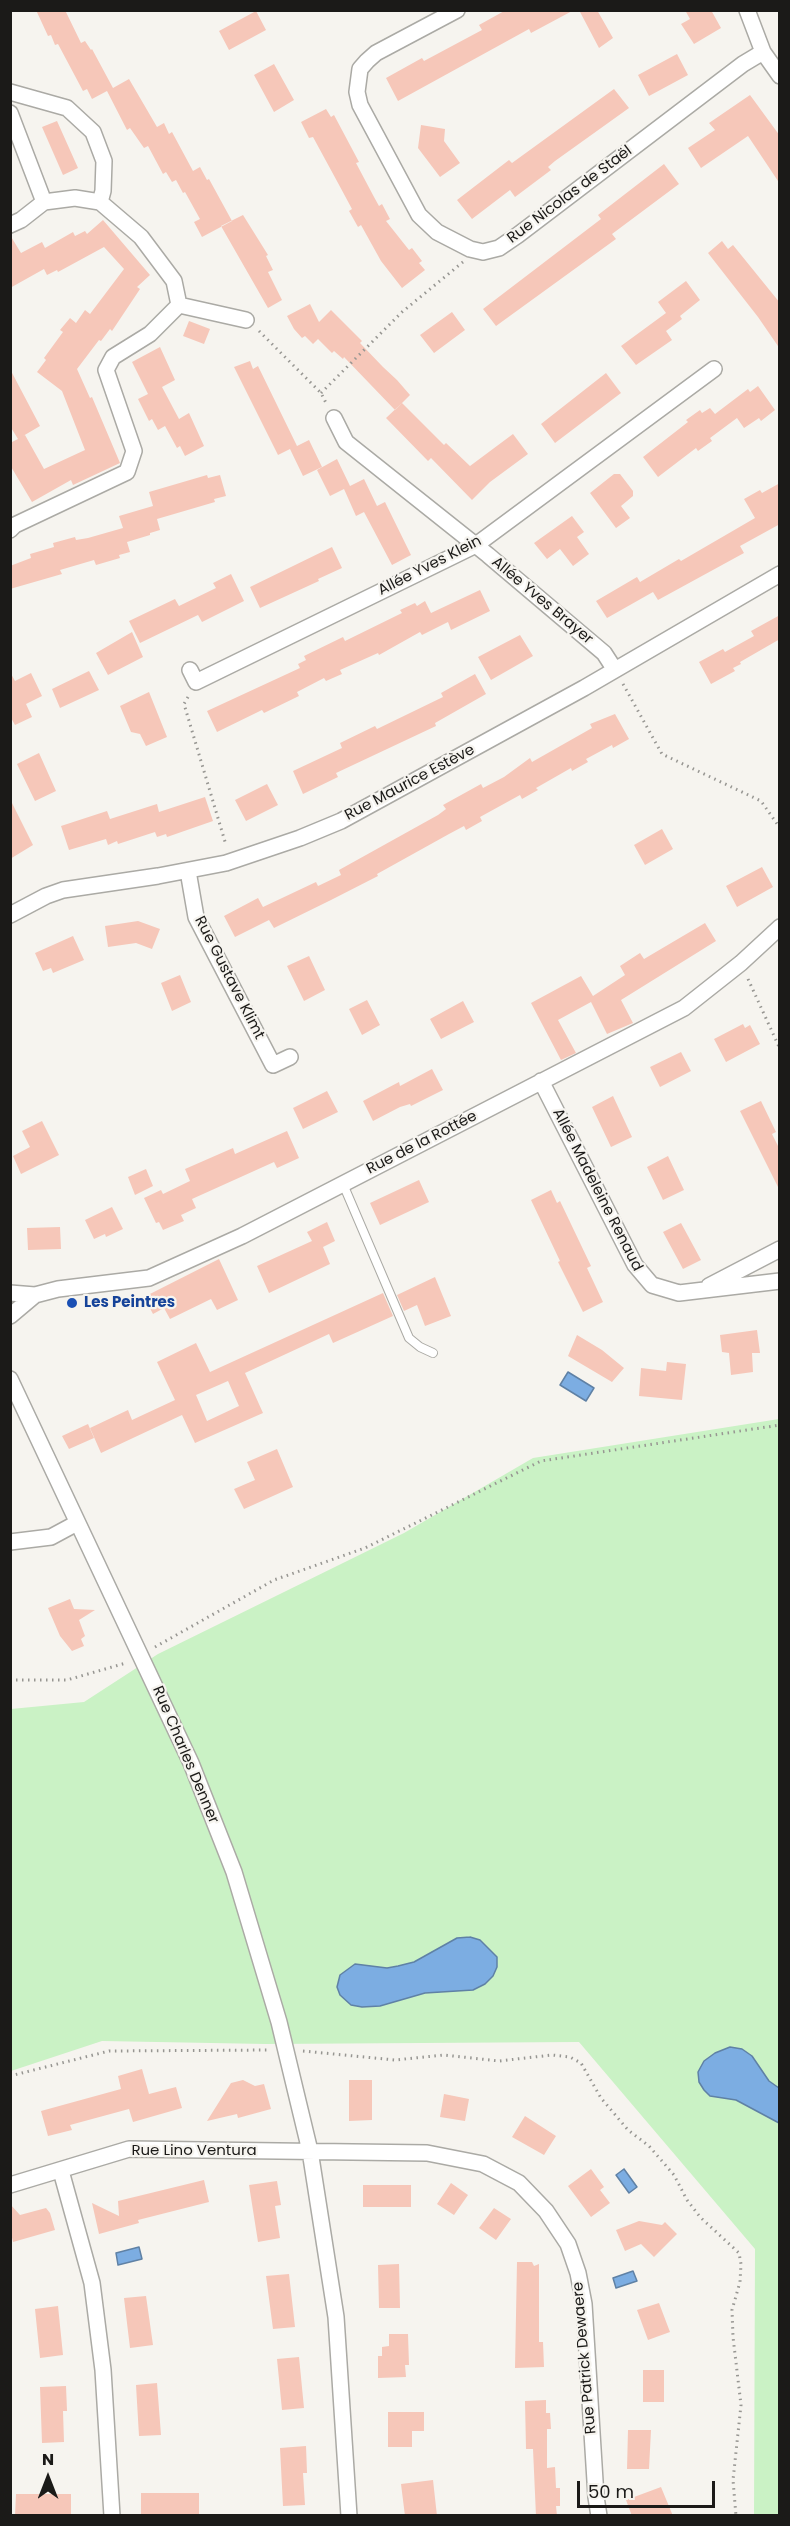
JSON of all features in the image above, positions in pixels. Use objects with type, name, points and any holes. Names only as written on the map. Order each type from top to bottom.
[{"type":"street","name":"Rue Nicolas de Staël","points":[[457,10],[376,53],[360,69],[357,92],[360,105],[419,215],[437,232],[470,249],[483,252],[499,248],[743,64],[763,52]]},
{"type":"street","points":[[747,10],[763,52],[780,76]]},
{"type":"street","points":[[10,92],[67,108],[93,132],[104,161],[103,191],[100,202]]},
{"type":"street","points":[[10,113],[44,202]]},
{"type":"street","points":[[10,225],[21,220],[44,202],[75,198],[100,202],[141,237],[174,281],[179,305]]},
{"type":"street","points":[[179,305],[246,320]]},
{"type":"street","points":[[12,524],[127,472],[134,451],[106,370],[113,357],[150,334],[179,305]]},
{"type":"street","name":"Allée Yves Klein","points":[[193,676],[476,545],[714,369]]},
{"type":"street","name":"Allée Yves Brayer","points":[[334,418],[346,442],[476,545],[604,653],[615,670]]},
{"type":"street","name":"Rue Maurice Estève","points":[[10,915],[46,896],[63,891],[188,871],[244,857],[300,838],[373,805],[615,670],[780,574]]},
{"type":"street","name":"Rue Gustave Klimt","points":[[188,871],[196,917],[273,1065],[290,1057]]},
{"type":"street","name":"Rue de la Rottée","points":[[10,1293],[35,1294],[149,1278],[242,1236],[684,1008],[741,963],[780,927]]},
{"type":"street","name":"Allée Madeleine Renaud","points":[[541,1081],[643,1277],[652,1285],[679,1293],[780,1281]]},
{"type":"street","name":"Allée Madeleine Renaud","points":[[698,1292],[780,1249]]},
{"type":"street","points":[[10,1316],[35,1294]]},
{"type":"street","name":"Rue Charles Denner","points":[[10,1379],[77,1523],[92,1548],[191,1763],[234,1872],[288,2051],[310,2151],[336,2317],[349,2516]]},
{"type":"street","points":[[10,1542],[51,1537],[77,1523]]},
{"type":"street","name":"Rue Lino Ventura","points":[[10,2185],[129,2150],[310,2151]]},
{"type":"street","name":"Rue Patrick Dewaere","points":[[310,2151],[427,2152],[464,2159],[483,2164],[519,2183],[546,2211],[568,2244],[578,2273],[584,2304],[599,2516]]},
{"type":"street","points":[[61,2171],[92,2283],[103,2370],[112,2516]]},
{"type":"lane","points":[[343,1184],[409,1338],[420,1347],[433,1353]]},
{"type":"path","points":[[321,393],[402,312],[467,259],[470,249]]},
{"type":"path","points":[[246,320],[321,393],[334,418]]},
{"type":"path","points":[[615,670],[662,754],[761,801],[780,828]]},
{"type":"path","points":[[193,676],[184,704],[229,853],[244,857]]},
{"type":"path","points":[[741,963],[780,1049]]},
{"type":"path","points":[[10,1680],[67,1680],[108,1669],[142,1656],[160,1643],[274,1580],[365,1548],[541,1461],[780,1425]]},
{"type":"green space","points":[[779,1419],[779,2515],[754,2515],[755,2249],[579,2042],[266,2044],[102,2041],[11,2071],[11,1709],[84,1702],[158,1654],[404,1533],[533,1458]]},
{"type":"water","points":[[568,1372],[594,1388],[586,1401],[560,1385]]},
{"type":"water","points":[[470,1937],[480,1940],[497,1957],[497,1967],[493,1976],[485,1984],[473,1990],[425,1993],[380,2006],[362,2007],[351,2005],[340,1995],[337,1987],[340,1975],[355,1964],[387,1968],[398,1966],[414,1962],[457,1938]]},
{"type":"water","points":[[730,2047],[742,2049],[752,2056],[769,2081],[779,2088],[779,2123],[736,2100],[710,2096],[704,2090],[699,2082],[698,2072],[704,2061],[715,2053]]},
{"type":"water","points":[[624,2169],[637,2187],[629,2193],[616,2175]]},
{"type":"water","points":[[139,2247],[142,2259],[118,2265],[116,2253]]},
{"type":"water","points":[[633,2271],[637,2281],[616,2288],[613,2278]]},
{"type":"building","points":[[36,10],[65,10],[81,43],[85,41],[92,49],[113,88],[129,79],[157,127],[164,123],[169,134],[172,132],[193,171],[200,167],[207,180],[209,179],[232,221],[202,237],[194,222],[200,219],[185,192],[183,193],[176,180],[172,182],[166,172],[163,174],[148,146],[144,148],[130,128],[127,130],[107,91],[92,99],[87,89],[83,91],[58,44],[55,45],[51,35],[48,36]]},
{"type":"building","points":[[506,10],[574,10],[531,33],[529,29],[398,101],[386,78],[482,30],[479,25]]},
{"type":"building","points":[[579,10],[597,10],[613,38],[599,48]]},
{"type":"building","points":[[685,10],[711,10],[721,28],[694,44],[681,24],[690,19]]},
{"type":"building","points":[[256,11],[266,30],[229,50],[219,31]]},
{"type":"building","points":[[677,54],[688,75],[649,96],[638,75]]},
{"type":"building","points":[[274,64],[294,100],[274,112],[254,75]]},
{"type":"building","points":[[614,89],[629,108],[555,161],[548,167],[551,170],[515,197],[510,190],[472,219],[457,200],[509,160],[512,163]]},
{"type":"building","points":[[750,95],[780,136],[780,184],[748,136],[701,168],[688,148],[715,130],[709,123]]},
{"type":"building","points":[[326,109],[331,117],[334,115],[359,162],[356,163],[374,197],[379,206],[382,204],[390,219],[386,221],[409,250],[412,248],[422,261],[419,263],[425,270],[402,288],[381,261],[361,225],[358,227],[349,211],[352,209],[338,183],[313,137],[309,138],[301,122]]},
{"type":"building","points":[[57,121],[78,168],[63,175],[42,127]]},
{"type":"building","points":[[421,125],[445,129],[444,141],[460,163],[440,177],[418,148]]},
{"type":"building","points":[[664,164],[679,184],[612,234],[616,239],[496,326],[483,309],[601,219],[598,215]]},
{"type":"building","points":[[243,215],[268,255],[266,256],[273,270],[268,272],[282,300],[268,308],[221,226]]},
{"type":"building","points":[[103,220],[150,275],[137,287],[140,289],[112,331],[110,329],[101,341],[99,340],[77,369],[90,398],[92,397],[120,463],[73,485],[71,480],[32,502],[10,465],[10,443],[18,439],[10,426],[10,369],[40,426],[23,436],[25,435],[44,469],[85,450],[62,391],[37,372],[63,332],[60,330],[70,318],[76,323],[85,310],[90,314],[124,269],[104,247],[58,272],[57,270],[47,275],[44,269],[10,288],[10,235],[21,253],[42,242],[45,248],[73,232],[75,236],[85,231],[87,234]]},
{"type":"building","points":[[722,241],[728,249],[733,245],[780,303],[780,349],[708,253]]},
{"type":"building","points":[[686,281],[700,300],[680,316],[682,319],[666,331],[672,340],[636,365],[621,346],[666,313],[658,302]]},
{"type":"building","points":[[310,304],[319,322],[331,310],[410,395],[395,410],[344,357],[343,359],[334,351],[332,353],[318,339],[313,344],[305,336],[302,338],[294,329],[287,316]]},
{"type":"building","points":[[452,312],[465,330],[434,353],[420,335]]},
{"type":"building","points":[[189,321],[210,329],[204,344],[183,336]]},
{"type":"building","points":[[160,347],[175,380],[162,387],[179,419],[189,413],[204,446],[185,456],[180,446],[177,448],[165,426],[158,430],[152,419],[149,421],[138,399],[148,394],[132,362]]},
{"type":"building","points":[[250,361],[253,369],[258,366],[297,446],[309,440],[322,467],[303,476],[290,449],[278,455],[234,367]]},
{"type":"building","points":[[606,373],[621,393],[555,443],[541,424]]},
{"type":"building","points":[[758,386],[775,410],[761,421],[759,418],[744,428],[737,418],[710,438],[712,441],[698,451],[696,448],[658,477],[643,457],[700,410],[702,413],[710,408],[715,414],[748,389],[750,392]]},
{"type":"building","points":[[402,403],[444,445],[446,443],[470,466],[513,434],[528,454],[490,482],[472,500],[431,458],[428,461],[386,418]]},
{"type":"building","points":[[337,459],[350,486],[364,479],[377,506],[385,502],[411,555],[392,565],[364,512],[356,516],[344,489],[330,496],[317,470]]},
{"type":"building","points":[[614,474],[620,474],[633,491],[633,496],[621,506],[630,518],[616,528],[590,493]]},
{"type":"building","points":[[207,475],[208,478],[220,475],[226,496],[214,499],[215,502],[157,519],[160,530],[127,542],[130,552],[119,555],[120,558],[96,565],[94,560],[60,570],[62,574],[10,589],[10,566],[31,558],[30,554],[54,547],[53,543],[75,537],[76,540],[88,538],[123,528],[119,516],[153,506],[149,492]]},
{"type":"building","points":[[780,483],[780,524],[740,546],[744,553],[658,600],[653,592],[607,618],[596,601],[637,577],[640,582],[679,559],[681,561],[755,518],[744,499],[760,490],[762,493]]},
{"type":"building","points":[[572,516],[584,532],[577,537],[589,554],[573,566],[560,549],[547,559],[534,543]]},
{"type":"building","points":[[332,547],[342,568],[260,608],[250,587]]},
{"type":"building","points":[[231,574],[244,601],[202,622],[198,615],[140,643],[129,621],[175,599],[179,606],[216,588],[213,583]]},
{"type":"building","points":[[480,590],[490,611],[451,630],[448,622],[422,635],[420,632],[379,655],[378,653],[340,670],[342,674],[326,681],[324,678],[297,692],[299,696],[264,713],[262,710],[217,732],[207,711],[300,668],[298,664],[306,660],[304,656],[343,637],[345,641],[402,613],[400,610],[415,603],[417,606],[425,601],[431,613]]},
{"type":"building","points":[[780,615],[780,639],[740,662],[741,664],[733,668],[735,671],[711,684],[699,662],[723,649],[725,652],[754,636],[751,631]]},
{"type":"building","points":[[132,632],[143,657],[108,675],[96,653]]},
{"type":"building","points":[[520,635],[533,656],[491,680],[478,657]]},
{"type":"building","points":[[89,671],[99,690],[60,708],[52,689]]},
{"type":"building","points":[[10,672],[15,681],[31,673],[42,696],[26,704],[32,717],[15,725],[10,716]]},
{"type":"building","points":[[475,674],[486,694],[435,723],[436,726],[336,773],[338,777],[303,794],[293,771],[342,748],[340,743],[375,726],[377,729],[443,697],[441,693]]},
{"type":"building","points":[[149,692],[167,737],[146,746],[140,734],[131,732],[120,706]]},
{"type":"building","points":[[615,714],[629,739],[586,759],[588,762],[572,771],[571,768],[536,788],[538,790],[522,799],[520,795],[480,817],[482,821],[466,830],[464,826],[377,874],[378,876],[331,900],[274,928],[269,920],[235,937],[224,916],[258,898],[263,907],[316,882],[318,886],[341,875],[339,870],[438,815],[446,809],[443,805],[481,784],[483,788],[504,777],[530,758],[532,762],[592,728],[590,724]]},
{"type":"building","points":[[39,753],[56,791],[35,801],[17,764]]},
{"type":"building","points":[[267,784],[278,805],[246,821],[235,800]]},
{"type":"building","points":[[205,797],[213,821],[167,837],[166,834],[157,837],[155,832],[118,844],[117,841],[108,845],[106,839],[69,850],[61,826],[107,811],[110,819],[157,804],[159,812]]},
{"type":"building","points":[[10,799],[33,845],[10,859]]},
{"type":"building","points":[[662,829],[673,849],[645,865],[634,845]]},
{"type":"building","points":[[762,867],[773,887],[737,907],[726,886]]},
{"type":"building","points":[[138,921],[160,929],[152,949],[136,943],[108,947],[105,926]]},
{"type":"building","points":[[705,923],[716,941],[621,1000],[633,1023],[607,1034],[591,1002],[558,1020],[576,1053],[561,1060],[531,1003],[581,976],[593,996],[625,975],[620,966],[640,953],[644,959]]},
{"type":"building","points":[[73,936],[84,960],[53,973],[51,968],[43,971],[35,953]]},
{"type":"building","points":[[309,956],[325,990],[304,1001],[287,966]]},
{"type":"building","points":[[180,975],[191,1002],[172,1011],[161,983]]},
{"type":"building","points":[[367,1000],[380,1025],[362,1035],[349,1009]]},
{"type":"building","points":[[463,1001],[474,1022],[441,1039],[430,1019]]},
{"type":"building","points":[[743,1024],[745,1028],[750,1025],[760,1044],[726,1062],[714,1039]]},
{"type":"building","points":[[681,1052],[691,1071],[660,1087],[650,1067]]},
{"type":"building","points":[[432,1069],[443,1090],[411,1106],[410,1104],[400,1107],[373,1121],[363,1101],[399,1082],[400,1086]]},
{"type":"building","points":[[327,1091],[338,1112],[303,1129],[293,1108]]},
{"type":"building","points":[[613,1096],[632,1137],[611,1147],[592,1107]]},
{"type":"building","points":[[761,1101],[776,1132],[772,1134],[780,1150],[780,1191],[740,1111]]},
{"type":"building","points":[[42,1121],[59,1155],[21,1174],[13,1156],[30,1147],[22,1131]]},
{"type":"building","points":[[287,1131],[299,1158],[277,1168],[274,1162],[192,1199],[196,1208],[181,1215],[184,1221],[163,1230],[159,1222],[156,1223],[144,1198],[161,1190],[163,1194],[190,1181],[185,1169],[233,1148],[235,1154]]},
{"type":"building","points":[[668,1156],[684,1190],[663,1200],[647,1167]]},
{"type":"building","points":[[146,1169],[153,1186],[135,1195],[128,1177]]},
{"type":"building","points":[[419,1180],[429,1202],[380,1225],[370,1203]]},
{"type":"building","points":[[551,1190],[557,1203],[560,1201],[591,1266],[587,1268],[603,1302],[583,1312],[531,1200]]},
{"type":"building","points":[[112,1207],[123,1229],[106,1237],[105,1234],[94,1239],[85,1220]]},
{"type":"building","points":[[327,1222],[335,1241],[323,1247],[330,1264],[269,1293],[257,1266],[312,1241],[307,1232]]},
{"type":"building","points":[[681,1223],[701,1260],[683,1269],[663,1232]]},
{"type":"building","points":[[60,1227],[61,1249],[28,1250],[27,1228]]},
{"type":"building","points":[[219,1259],[238,1300],[217,1310],[211,1299],[170,1319],[164,1308],[153,1314],[144,1297]]},
{"type":"building","points":[[435,1277],[451,1316],[425,1326],[417,1305],[404,1311],[397,1295]]},
{"type":"building","points":[[383,1293],[393,1316],[333,1343],[329,1334],[245,1373],[263,1413],[195,1443],[182,1415],[101,1453],[90,1428],[128,1410],[132,1420],[175,1400],[157,1362],[196,1343],[210,1372]],"holes":[[[228,1381],[239,1406],[207,1421],[196,1395]]]},
{"type":"building","points":[[757,1330],[760,1353],[752,1353],[753,1372],[731,1375],[729,1353],[722,1352],[720,1335]]},
{"type":"building","points":[[577,1335],[602,1350],[624,1368],[612,1382],[568,1356]]},
{"type":"building","points":[[667,1362],[686,1364],[682,1400],[639,1396],[641,1368],[666,1371]]},
{"type":"building","points":[[88,1424],[94,1438],[69,1449],[62,1436]]},
{"type":"building","points":[[277,1449],[293,1487],[244,1509],[234,1489],[255,1480],[247,1462]]},
{"type":"building","points":[[70,1599],[74,1609],[95,1610],[79,1620],[85,1636],[81,1639],[84,1646],[72,1651],[60,1636],[48,1608]]},
{"type":"building","points":[[142,2069],[149,2094],[176,2087],[182,2108],[133,2122],[129,2109],[70,2125],[72,2130],[48,2136],[41,2111],[121,2089],[118,2076]]},
{"type":"building","points":[[243,2080],[255,2086],[264,2084],[271,2109],[238,2118],[237,2114],[207,2121],[231,2083]]},
{"type":"building","points":[[349,2080],[372,2080],[372,2120],[349,2121]]},
{"type":"building","points":[[444,2094],[469,2099],[465,2121],[440,2117]]},
{"type":"building","points":[[525,2116],[556,2136],[544,2155],[512,2137]]},
{"type":"building","points":[[591,2169],[604,2187],[600,2190],[610,2203],[591,2217],[568,2186]]},
{"type":"building","points":[[204,2180],[209,2202],[138,2220],[139,2223],[99,2234],[92,2203],[119,2216],[118,2201]]},
{"type":"building","points":[[277,2181],[281,2205],[275,2206],[280,2238],[258,2242],[249,2185]]},
{"type":"building","points":[[451,2183],[468,2195],[454,2215],[437,2204]]},
{"type":"building","points":[[363,2185],[411,2185],[411,2207],[363,2207]]},
{"type":"building","points":[[10,2204],[20,2215],[46,2208],[50,2213],[55,2230],[13,2242],[10,2229]]},
{"type":"building","points":[[494,2208],[511,2219],[496,2240],[479,2228]]},
{"type":"building","points":[[639,2221],[662,2225],[665,2222],[677,2234],[654,2257],[641,2244],[625,2251],[616,2230]]},
{"type":"building","points":[[517,2262],[532,2262],[534,2266],[539,2264],[539,2342],[543,2342],[544,2367],[515,2368]]},
{"type":"building","points":[[399,2264],[400,2308],[379,2308],[378,2265]]},
{"type":"building","points":[[289,2274],[295,2327],[273,2329],[266,2276]]},
{"type":"building","points":[[146,2296],[153,2345],[130,2348],[124,2298]]},
{"type":"building","points":[[659,2303],[670,2332],[648,2340],[637,2310]]},
{"type":"building","points":[[58,2306],[63,2355],[40,2358],[35,2309]]},
{"type":"building","points":[[389,2334],[408,2334],[409,2365],[405,2365],[406,2377],[378,2378],[378,2356],[382,2356],[382,2347],[389,2346]]},
{"type":"building","points":[[299,2357],[304,2408],[282,2410],[277,2359]]},
{"type":"building","points":[[643,2370],[664,2370],[664,2402],[643,2402]]},
{"type":"building","points":[[157,2383],[161,2435],[139,2436],[136,2385]]},
{"type":"building","points":[[66,2386],[67,2411],[63,2411],[64,2442],[42,2443],[40,2387]]},
{"type":"building","points":[[546,2400],[546,2413],[550,2413],[551,2429],[547,2429],[547,2468],[555,2467],[556,2488],[560,2488],[560,2506],[556,2506],[557,2516],[536,2516],[533,2449],[526,2449],[525,2401]]},
{"type":"building","points":[[388,2412],[424,2412],[424,2431],[412,2431],[412,2447],[388,2447]]},
{"type":"building","points":[[628,2430],[651,2430],[649,2469],[627,2469]]},
{"type":"building","points":[[306,2446],[307,2473],[303,2473],[305,2505],[283,2506],[280,2448]]},
{"type":"building","points":[[433,2480],[437,2516],[405,2516],[401,2484]]},
{"type":"building","points":[[661,2487],[673,2516],[632,2516],[626,2500]]},
{"type":"building","points":[[141,2493],[199,2493],[199,2516],[141,2516]]},
{"type":"building","points":[[16,2494],[71,2494],[71,2516],[15,2516]]},
{"type":"place","name":"Les Peintres","points":[[72,1303]]}]
